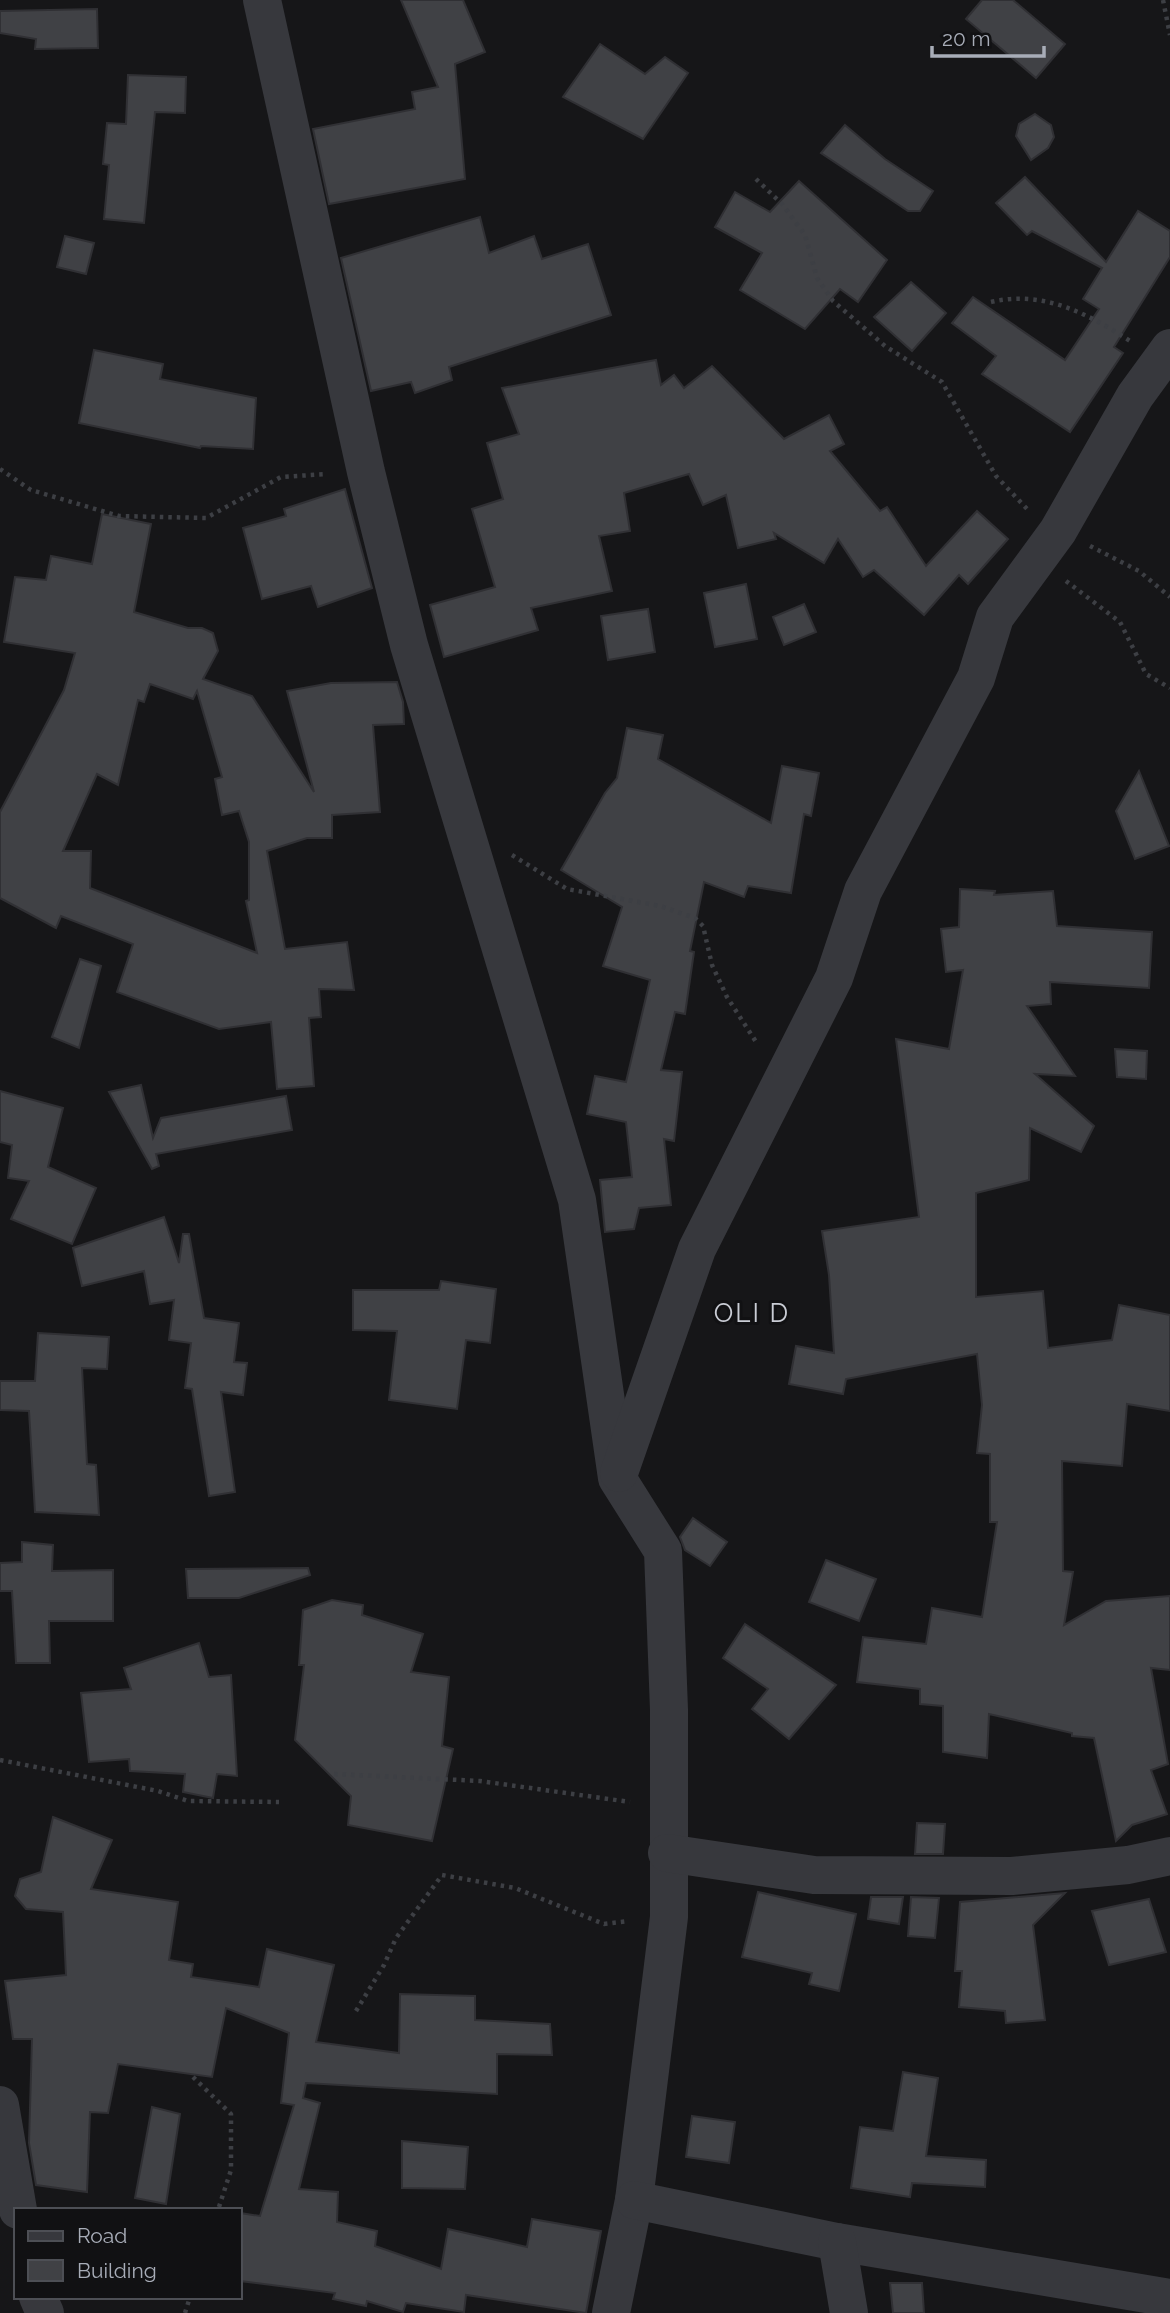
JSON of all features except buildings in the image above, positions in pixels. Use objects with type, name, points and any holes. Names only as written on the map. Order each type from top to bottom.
[{"type":"street","points":[[262,0],[366,472],[409,645],[577,1200],[617,1478],[663,1551],[669,1917],[634,2200],[611,2313]]},
{"type":"street","points":[[617,1478],[697,1249],[834,978],[863,891],[976,678],[995,617],[1058,531],[1135,396],[1163,357]]},
{"type":"street","points":[[667,1853],[814,1875],[1012,1876],[1128,1865],[1170,1856]]},
{"type":"street","points":[[0,2105],[18,2208]]},
{"type":"street","points":[[634,2200],[838,2242],[1170,2298]]},
{"type":"street","points":[[838,2242],[849,2313]]},
{"type":"path","points":[[1163,0],[1170,35]]},
{"type":"path","points":[[755,179],[783,205],[801,228],[817,278],[833,301],[886,346],[942,382],[996,476],[1035,517],[1035,565],[1078,587],[1086,598],[1120,622],[1146,674],[1170,688]]},
{"type":"path","points":[[991,302],[1033,298],[1077,311],[1163,357]]},
{"type":"path","points":[[0,469],[31,490],[119,516],[206,518],[281,477],[366,472]]},
{"type":"path","points":[[1058,531],[1139,571],[1170,597]]},
{"type":"path","points":[[502,848],[567,889],[660,906],[695,918],[703,926],[712,965],[727,998],[747,1024],[765,1061],[768,1106]]},
{"type":"path","points":[[0,1760],[188,1801],[279,1802]]},
{"type":"path","points":[[334,1774],[480,1781],[602,1796],[669,1810]]},
{"type":"path","points":[[356,2011],[384,1965],[396,1938],[442,1875],[515,1888],[604,1924],[669,1917]]},
{"type":"path","points":[[193,2077],[231,2114],[231,2170],[219,2208]]},
{"type":"district","name":"OLI D","points":[[752,1313]]}]
